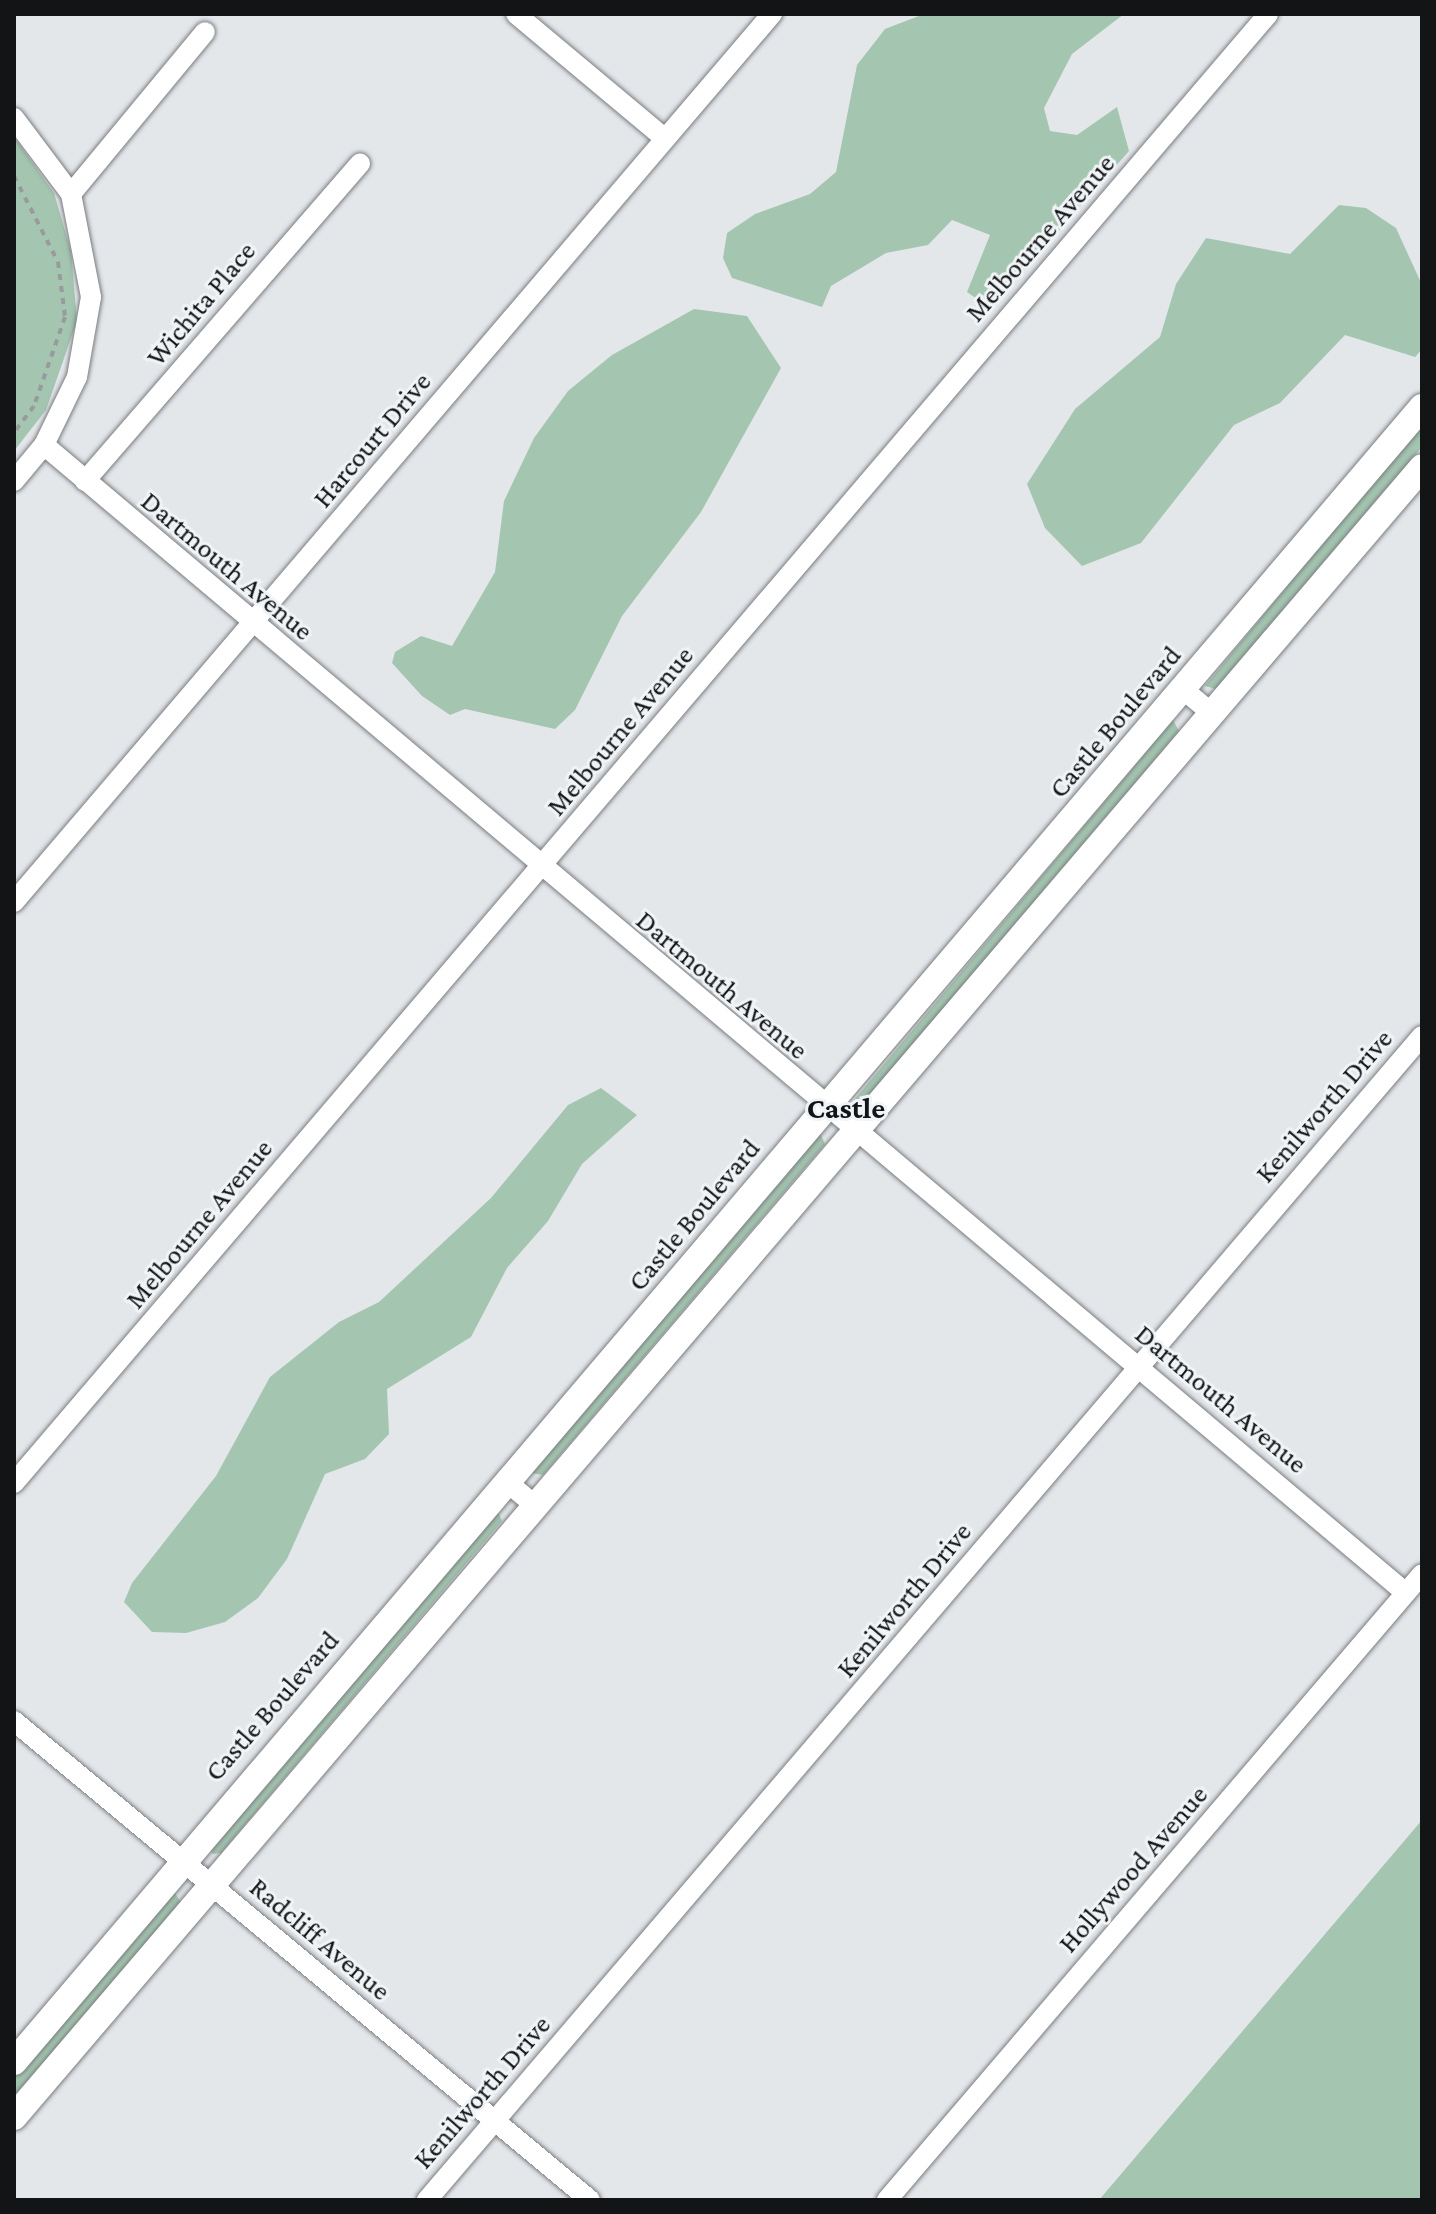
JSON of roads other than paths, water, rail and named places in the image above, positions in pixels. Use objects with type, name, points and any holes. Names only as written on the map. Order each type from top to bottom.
[{"type":"street","points":[[516,14],[663,137]]},
{"type":"street","name":"Harcourt Drive","points":[[14,902],[663,137],[772,14]]},
{"type":"street","name":"Melbourne Avenue","points":[[14,1483],[1268,14]]},
{"type":"street","points":[[71,194],[205,32]]},
{"type":"street","points":[[14,118],[71,194],[89,260],[87,337],[77,377],[44,445],[14,481]]},
{"type":"street","name":"Wichita Place","points":[[85,481],[360,163]]},
{"type":"street","name":"Castle Boulevard","points":[[14,2062],[182,1860],[1184,690],[1422,407]]},
{"type":"street","name":"Dartmouth Avenue","points":[[44,445],[541,869],[1139,1366],[1406,1593]]},
{"type":"street","points":[[14,2117],[532,1503],[1422,467]]},
{"type":"street","points":[[1184,690],[1210,712]]},
{"type":"street","name":"Kenilworth Drive","points":[[427,2200],[1422,1036]]},
{"type":"street","points":[[507,1482],[532,1503]]},
{"type":"street","name":"Hollywood Avenue","points":[[887,2200],[1422,1574]]},
{"type":"street","name":"Radcliff Avenue","points":[[14,1721],[590,2200]]},
{"type":"district","name":"Castle","points":[[846,1108]]}]
